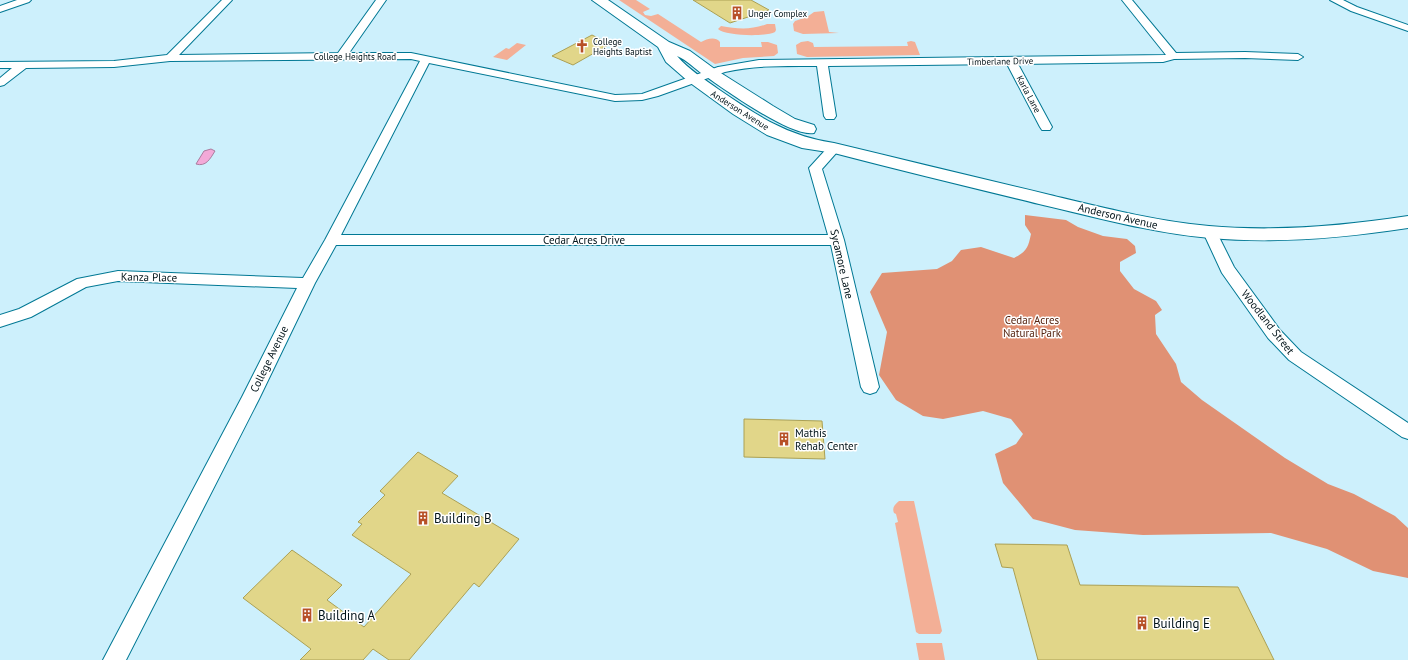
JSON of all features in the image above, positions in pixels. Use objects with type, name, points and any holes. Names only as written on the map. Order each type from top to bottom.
[{"type":"main road","name":"Anderson Avenue","points":[[599,0],[664,45],[671,59],[702,76],[726,103],[773,131],[808,144],[834,148],[1165,227],[1210,232],[1271,235],[1323,233],[1408,222]]},
{"type":"street","points":[[0,9],[26,0]]},
{"type":"street","points":[[170,58],[227,0]]},
{"type":"street","points":[[342,55],[381,0]]},
{"type":"street","points":[[1127,0],[1173,56]]},
{"type":"street","points":[[1335,0],[1354,9],[1408,28]]},
{"type":"street","name":"College Heights Road","points":[[0,65],[114,64],[170,58],[342,55],[411,56],[614,98],[642,97],[654,94],[702,76]]},
{"type":"street","name":"Timberlane Drive","points":[[702,76],[736,66],[759,63],[1163,59],[1173,56],[1246,55],[1298,58]]},
{"type":"street","name":"College Avenue","points":[[114,660],[246,406],[307,283],[332,240],[426,59]]},
{"type":"street","name":"Karla Lane","points":[[1011,61],[1046,127]]},
{"type":"street","points":[[822,62],[830,116]]},
{"type":"street","points":[[0,84],[22,66]]},
{"type":"street","name":"Sycamore Lane","points":[[834,148],[815,168],[837,240],[870,388]]},
{"type":"street","name":"Woodland Street","points":[[1210,232],[1227,269],[1274,334],[1295,356],[1408,432]]},
{"type":"street","name":"Cedar Acres Drive","points":[[332,240],[837,240]]},
{"type":"street","name":"Kanza Place","points":[[0,321],[25,313],[82,283],[118,276],[307,283]]},
{"type":"shaded area","points":[[619,0],[636,0],[650,9],[643,12],[645,15],[651,16],[658,14],[701,42],[708,39],[716,39],[720,42],[720,47],[762,47],[761,42],[768,42],[777,45],[778,53],[774,56],[743,58],[715,64]]},
{"type":"shaded area","points":[[824,11],[829,32],[839,33],[803,34],[794,31],[793,24],[795,21],[807,17],[814,12]]},
{"type":"shaded area","points":[[775,24],[775,32],[763,35],[746,35],[729,33],[718,29],[721,26],[744,28]]},
{"type":"shaded area","points":[[808,41],[813,43],[814,47],[908,46],[907,42],[911,41],[915,42],[920,55],[807,57],[797,54],[796,45],[801,42]]},
{"type":"shaded area","points":[[517,43],[526,45],[507,60],[493,57],[506,48],[509,49]]},
{"type":"shaded area","points":[[211,149],[215,151],[207,162],[199,165],[196,164],[204,151]]},
{"type":"shaded area","points":[[899,501],[914,501],[942,631],[940,634],[919,634],[916,632],[895,523],[898,522],[896,514],[893,511],[894,507]]},
{"type":"shaded area","points":[[916,643],[942,643],[945,660],[919,660]]},
{"type":"green space","name":"Cedar Acres Natural Park","points":[[1025,215],[1066,220],[1078,227],[1103,236],[1127,239],[1135,246],[1136,253],[1120,262],[1120,271],[1134,289],[1156,301],[1162,310],[1155,315],[1156,334],[1176,364],[1181,382],[1202,400],[1285,458],[1328,484],[1354,494],[1395,516],[1408,528],[1408,578],[1373,571],[1327,549],[1271,533],[1143,535],[1075,530],[1033,519],[1003,483],[995,454],[1016,444],[1023,434],[1011,419],[983,411],[943,419],[923,416],[896,400],[879,375],[887,332],[870,292],[882,273],[937,269],[952,261],[961,250],[981,247],[1014,258],[1024,251],[1028,246],[1030,239],[1031,234],[1025,225]]},
{"type":"building","name":"Unger Complex","points":[[693,0],[751,0],[769,10],[730,23]]},
{"type":"building","points":[[592,35],[610,44],[573,65],[552,56]]},
{"type":"building","name":"Mathis Rehab Center","points":[[744,419],[822,421],[825,459],[744,457]]},
{"type":"building","points":[[418,452],[458,476],[442,493],[519,539],[479,587],[474,583],[409,660],[389,660],[373,649],[363,660],[300,660],[311,649],[243,598],[292,550],[342,585],[327,600],[364,627],[411,574],[352,535],[362,524],[358,522],[385,495],[380,491]]},
{"type":"building","name":"Building E","points":[[995,544],[1067,545],[1080,585],[1238,587],[1274,660],[1038,660],[1013,568],[1002,567]]},
{"type":"place","name":"Unger Complex","points":[[737,13]]},
{"type":"place","name":"College Heights Baptist","points":[[582,46]]},
{"type":"place","name":"Mathis Rehab Center","points":[[784,439]]},
{"type":"place","name":"Building B","points":[[423,518]]},
{"type":"place","name":"Building A","points":[[307,615]]},
{"type":"place","name":"Building E","points":[[1142,623]]}]
